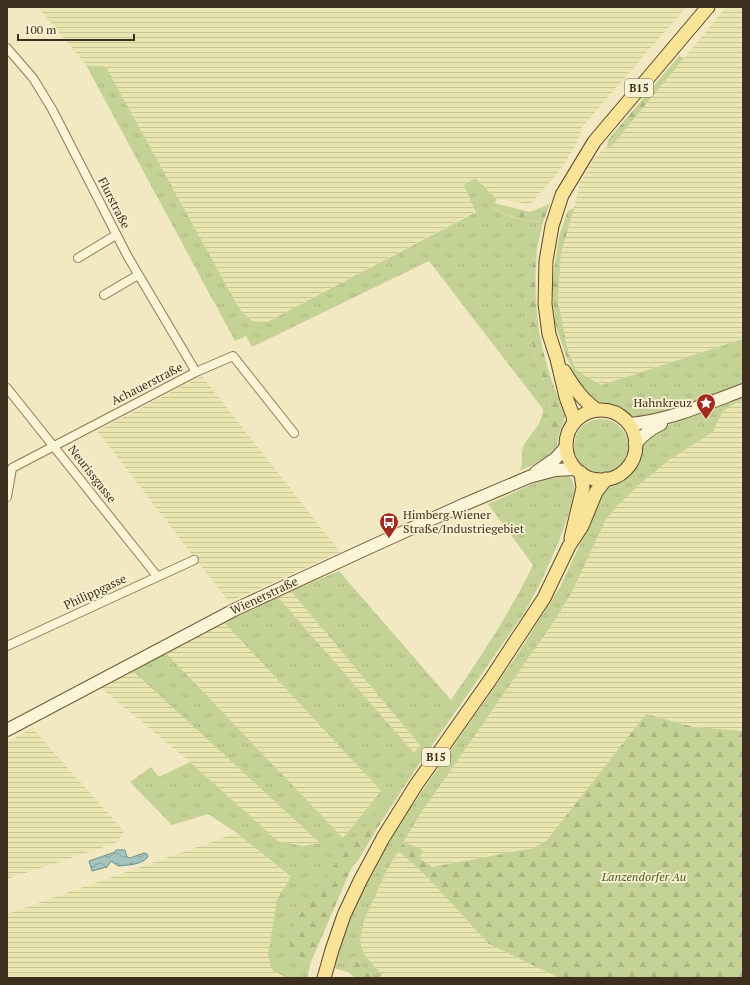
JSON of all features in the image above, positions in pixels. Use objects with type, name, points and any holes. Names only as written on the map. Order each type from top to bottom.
[{"type":"main road","name":"B15","points":[[574,422],[549,334],[545,304],[546,261],[552,226],[562,195],[594,142],[708,7]]},
{"type":"main road","name":"B15","points":[[557,359],[575,389],[588,404],[597,410],[611,412],[624,419],[628,424]]},
{"type":"main road","points":[[566,447],[566,438],[574,422],[580,416],[597,410]]},
{"type":"main road","points":[[628,424],[632,430],[635,444]]},
{"type":"main road","name":"B15","points":[[324,978],[344,915],[383,838],[416,785],[490,680],[544,598],[569,546],[582,526],[596,492],[606,479],[619,474],[629,464],[635,444]]},
{"type":"main road","name":"B15","points":[[566,447],[568,456],[578,471],[583,488],[569,546]]},
{"type":"main road","points":[[578,471],[596,479],[606,479]]},
{"type":"street","name":"Flurstraße","points":[[7,48],[33,78],[52,109],[116,235],[196,372]]},
{"type":"street","points":[[78,258],[116,235]]},
{"type":"street","points":[[104,295],[138,275]]},
{"type":"street","name":"Achauerstraße","points":[[7,497],[12,468],[196,372],[233,356],[294,433]]},
{"type":"street","name":"Neurissgasse","points":[[7,388],[157,576]]},
{"type":"street","points":[[628,424],[646,423],[691,409],[743,390]]},
{"type":"street","points":[[635,444],[649,430],[691,409]]},
{"type":"street","name":"Wienerstraße","points":[[529,477],[555,459],[566,447]]},
{"type":"street","name":"Wienerstraße","points":[[7,730],[236,609],[463,505],[529,477],[555,470],[578,471]]},
{"type":"street","name":"Philippgasse","points":[[7,646],[194,560]]},
{"type":"shaded area","points":[[38,7],[686,7],[583,126],[576,145],[558,173],[530,204],[497,199],[475,178],[464,185],[476,211],[267,322],[252,321],[240,310],[106,67],[86,65]]},
{"type":"shaded area","points":[[726,7],[743,7],[743,339],[600,385],[576,370],[567,347],[558,301],[561,253],[580,183],[594,159],[607,146],[611,147]]},
{"type":"shaded area","points":[[202,376],[340,552],[229,602],[97,431]]},
{"type":"shaded area","points":[[743,400],[743,731],[694,727],[646,714],[547,840],[534,848],[432,867],[420,858],[423,850],[404,842],[421,813],[557,617],[573,590],[605,521],[617,506],[669,460],[713,432],[723,411]]},
{"type":"shaded area","points":[[291,591],[420,745],[414,753],[278,597]]},
{"type":"shaded area","points":[[224,622],[381,791],[343,838],[166,653]]},
{"type":"shaded area","points":[[133,671],[320,843],[303,846],[278,841],[190,762],[101,688]]},
{"type":"shaded area","points":[[32,728],[124,831],[116,843],[7,879],[7,743]]},
{"type":"shaded area","points":[[237,833],[291,878],[277,899],[273,971],[287,978],[9,978],[7,970],[7,914]]},
{"type":"shaded area","points":[[398,850],[430,880],[489,944],[559,978],[383,978],[364,954],[360,942],[363,923],[387,870]]},
{"type":"green space","points":[[679,56],[684,58],[611,147],[607,146],[608,140]]},
{"type":"green space","points":[[86,65],[106,67],[240,310],[252,321],[267,322],[476,212],[464,185],[475,178],[497,199],[492,207],[504,214],[516,218],[543,222],[537,249],[525,288],[527,325],[537,363],[549,394],[550,414],[542,432],[549,436],[558,437],[556,450],[550,457],[519,471],[522,466],[523,447],[541,420],[543,409],[429,261],[252,347],[246,336],[235,341]]},
{"type":"green space","points":[[494,203],[530,212],[550,204],[543,222],[529,221],[510,216],[492,207]]},
{"type":"green space","points":[[574,208],[561,253],[558,301],[567,347],[576,370],[566,356],[555,323],[552,287],[559,236],[568,211]]},
{"type":"green space","points":[[537,249],[536,291],[539,330],[548,369],[565,415],[558,437],[549,436],[542,432],[550,414],[549,394],[537,363],[527,325],[525,288]]},
{"type":"green space","points":[[743,339],[743,385],[643,419],[632,417],[624,409],[615,405],[598,402],[588,397],[581,389],[566,356],[576,370],[601,385]]},
{"type":"green space","points":[[743,394],[743,400],[723,411],[713,432],[669,460],[617,506],[605,521],[573,590],[557,617],[421,813],[387,870],[363,923],[360,942],[364,954],[382,975],[380,978],[372,978],[354,957],[348,972],[334,968],[342,941],[359,898],[378,860],[409,810],[517,655],[560,587],[585,534],[599,496],[605,489],[615,485],[628,476],[635,468],[641,455],[644,439],[651,432]]},
{"type":"green space","points":[[596,419],[606,419],[616,423],[624,431],[628,441],[628,451],[624,461],[616,469],[606,473],[596,473],[586,469],[578,461],[574,451],[574,441],[578,431],[586,423]]},
{"type":"green space","points":[[558,474],[567,475],[572,479],[575,489],[568,516],[559,541],[541,582],[524,613],[415,770],[334,865],[300,913],[292,930],[299,958],[311,962],[307,978],[287,978],[273,971],[268,956],[277,899],[291,877],[237,833],[208,814],[172,825],[130,782],[151,767],[159,777],[190,762],[278,841],[303,846],[320,843],[133,671],[166,653],[343,838],[381,791],[224,622],[238,614],[278,597],[414,753],[420,745],[291,591],[339,571],[451,700],[505,617],[533,565],[488,504]]},
{"type":"green space","name":"Lanzendorfer Au","points":[[646,714],[694,727],[743,731],[743,978],[559,978],[489,944],[430,880],[398,850],[404,842],[423,850],[420,858],[432,867],[534,848],[547,840]]},
{"type":"green space","points":[[415,770],[359,859],[351,869],[311,962],[300,958],[290,947],[290,943],[294,927],[305,905],[342,855]]},
{"type":"green space","points":[[354,957],[372,978],[355,978],[348,972]]},
{"type":"water","points":[[116,850],[125,850],[127,857],[130,858],[144,853],[147,854],[148,857],[142,862],[118,866],[111,861],[107,867],[92,871],[89,861],[115,852]]},
{"type":"place","name":"Hahnkreuz","points":[[706,420]]},
{"type":"place","name":"Himberg Wiener Straße/Industriegebiet","points":[[389,539]]}]
